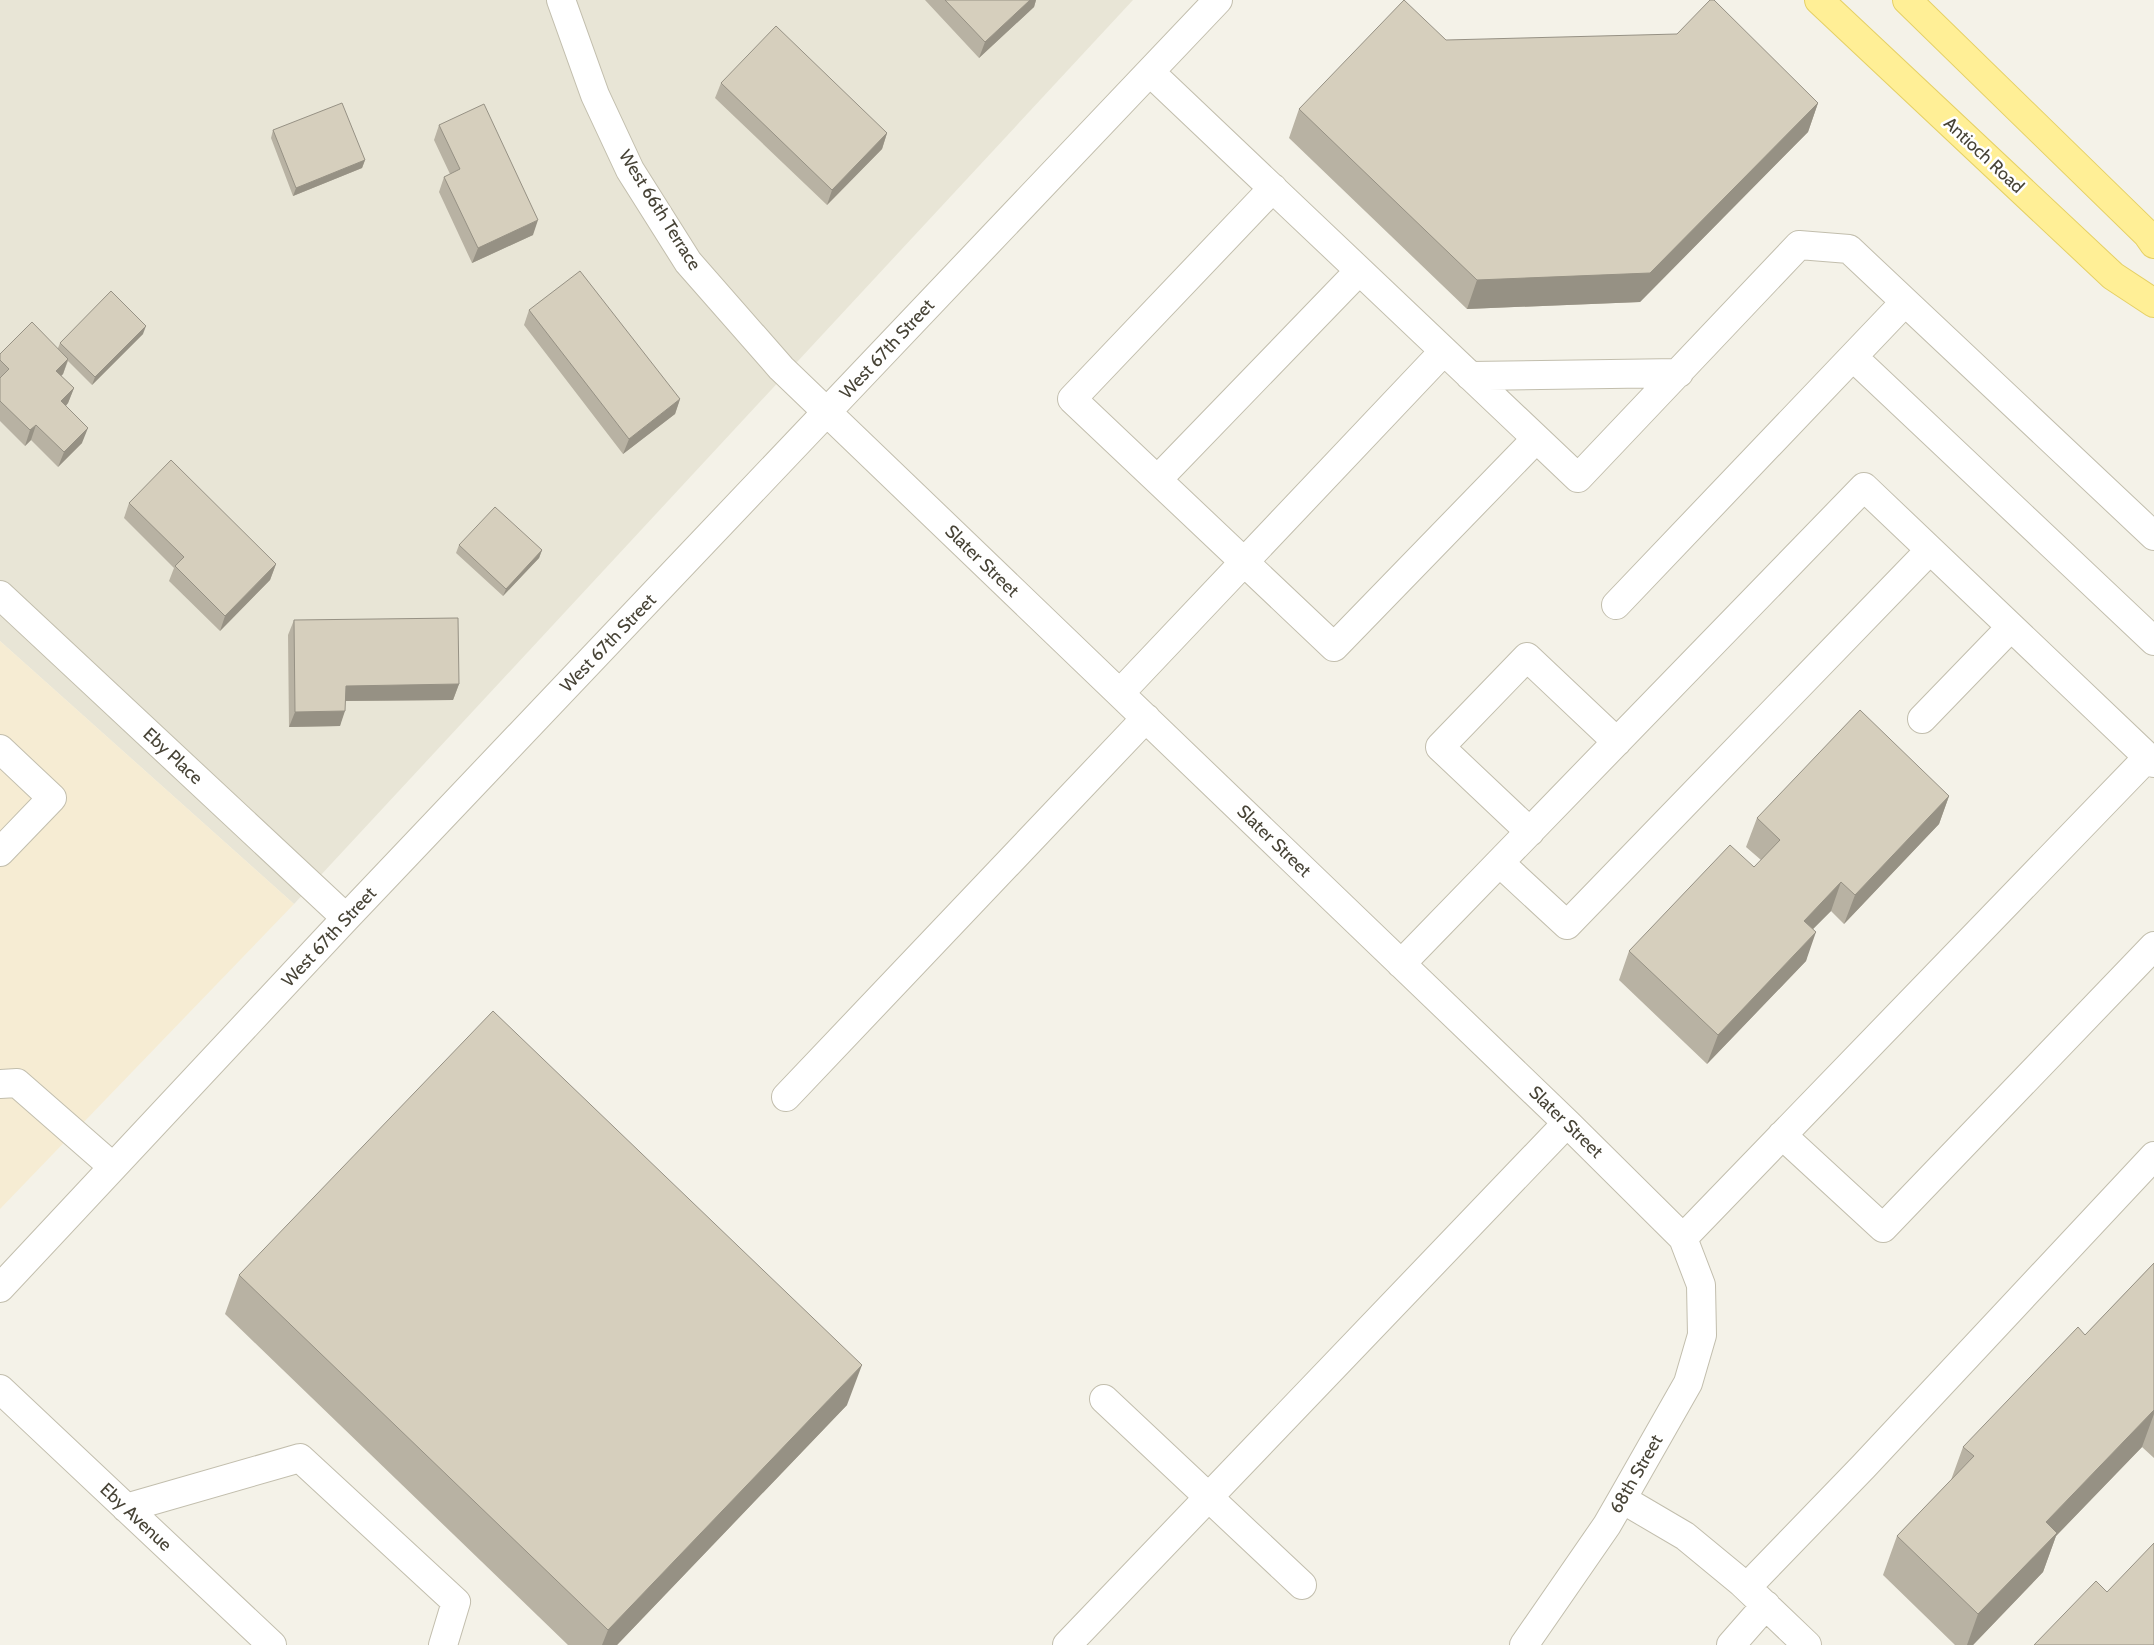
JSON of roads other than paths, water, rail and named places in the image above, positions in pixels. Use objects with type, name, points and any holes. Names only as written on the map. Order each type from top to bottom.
[{"type":"main road","name":"Antioch Road","points":[[1819,0],[2113,276],[2154,303]]},
{"type":"main road","points":[[1907,0],[2147,234],[2154,244]]},
{"type":"street","name":"West 66th Terrace","points":[[561,0],[595,95],[630,170],[688,262],[781,368],[828,412]]},
{"type":"street","name":"West 67th Street","points":[[0,1288],[346,918],[1218,0]]},
{"type":"street","points":[[1150,72],[1578,478],[1798,245],[1849,249],[2154,536]]},
{"type":"street","points":[[1273,188],[1072,399],[1245,561],[1334,648],[1536,438]]},
{"type":"street","points":[[1158,479],[1359,270]]},
{"type":"street","points":[[1616,605],[1905,302]]},
{"type":"street","points":[[1120,692],[1444,351]]},
{"type":"street","points":[[1853,357],[2154,642]]},
{"type":"street","points":[[1470,376],[1679,372]]},
{"type":"street","name":"Slater Street","points":[[828,412],[1567,1123],[1682,1238],[1701,1286]]},
{"type":"street","points":[[1401,964],[1864,487],[2151,760],[1682,1238]]},
{"type":"street","points":[[1500,862],[1567,925],[1930,550]]},
{"type":"street","name":"Eby Place","points":[[0,595],[346,918]]},
{"type":"street","points":[[1922,719],[2011,627]]},
{"type":"street","points":[[1530,832],[1440,747],[1520,664],[1527,657],[1617,742]]},
{"type":"street","points":[[786,1097],[1146,718]]},
{"type":"street","points":[[0,750],[52,798],[0,852]]},
{"type":"street","points":[[1782,1135],[1884,1228],[2154,946]]},
{"type":"street","points":[[0,1084],[17,1083],[113,1167]]},
{"type":"street","points":[[1067,1645],[1567,1123]]},
{"type":"street","points":[[1731,1645],[1756,1596],[1863,1466],[2153,1159]]},
{"type":"street","name":"68th Street","points":[[1524,1645],[1606,1525],[1688,1383],[1702,1335],[1701,1286]]},
{"type":"street","name":"Eby Avenue","points":[[0,1389],[272,1645]]},
{"type":"street","points":[[1104,1400],[1302,1585]]},
{"type":"street","points":[[126,1508],[300,1458],[456,1602],[443,1645]]},
{"type":"street","points":[[1622,1499],[1685,1536],[1756,1596],[1807,1645]]}]
